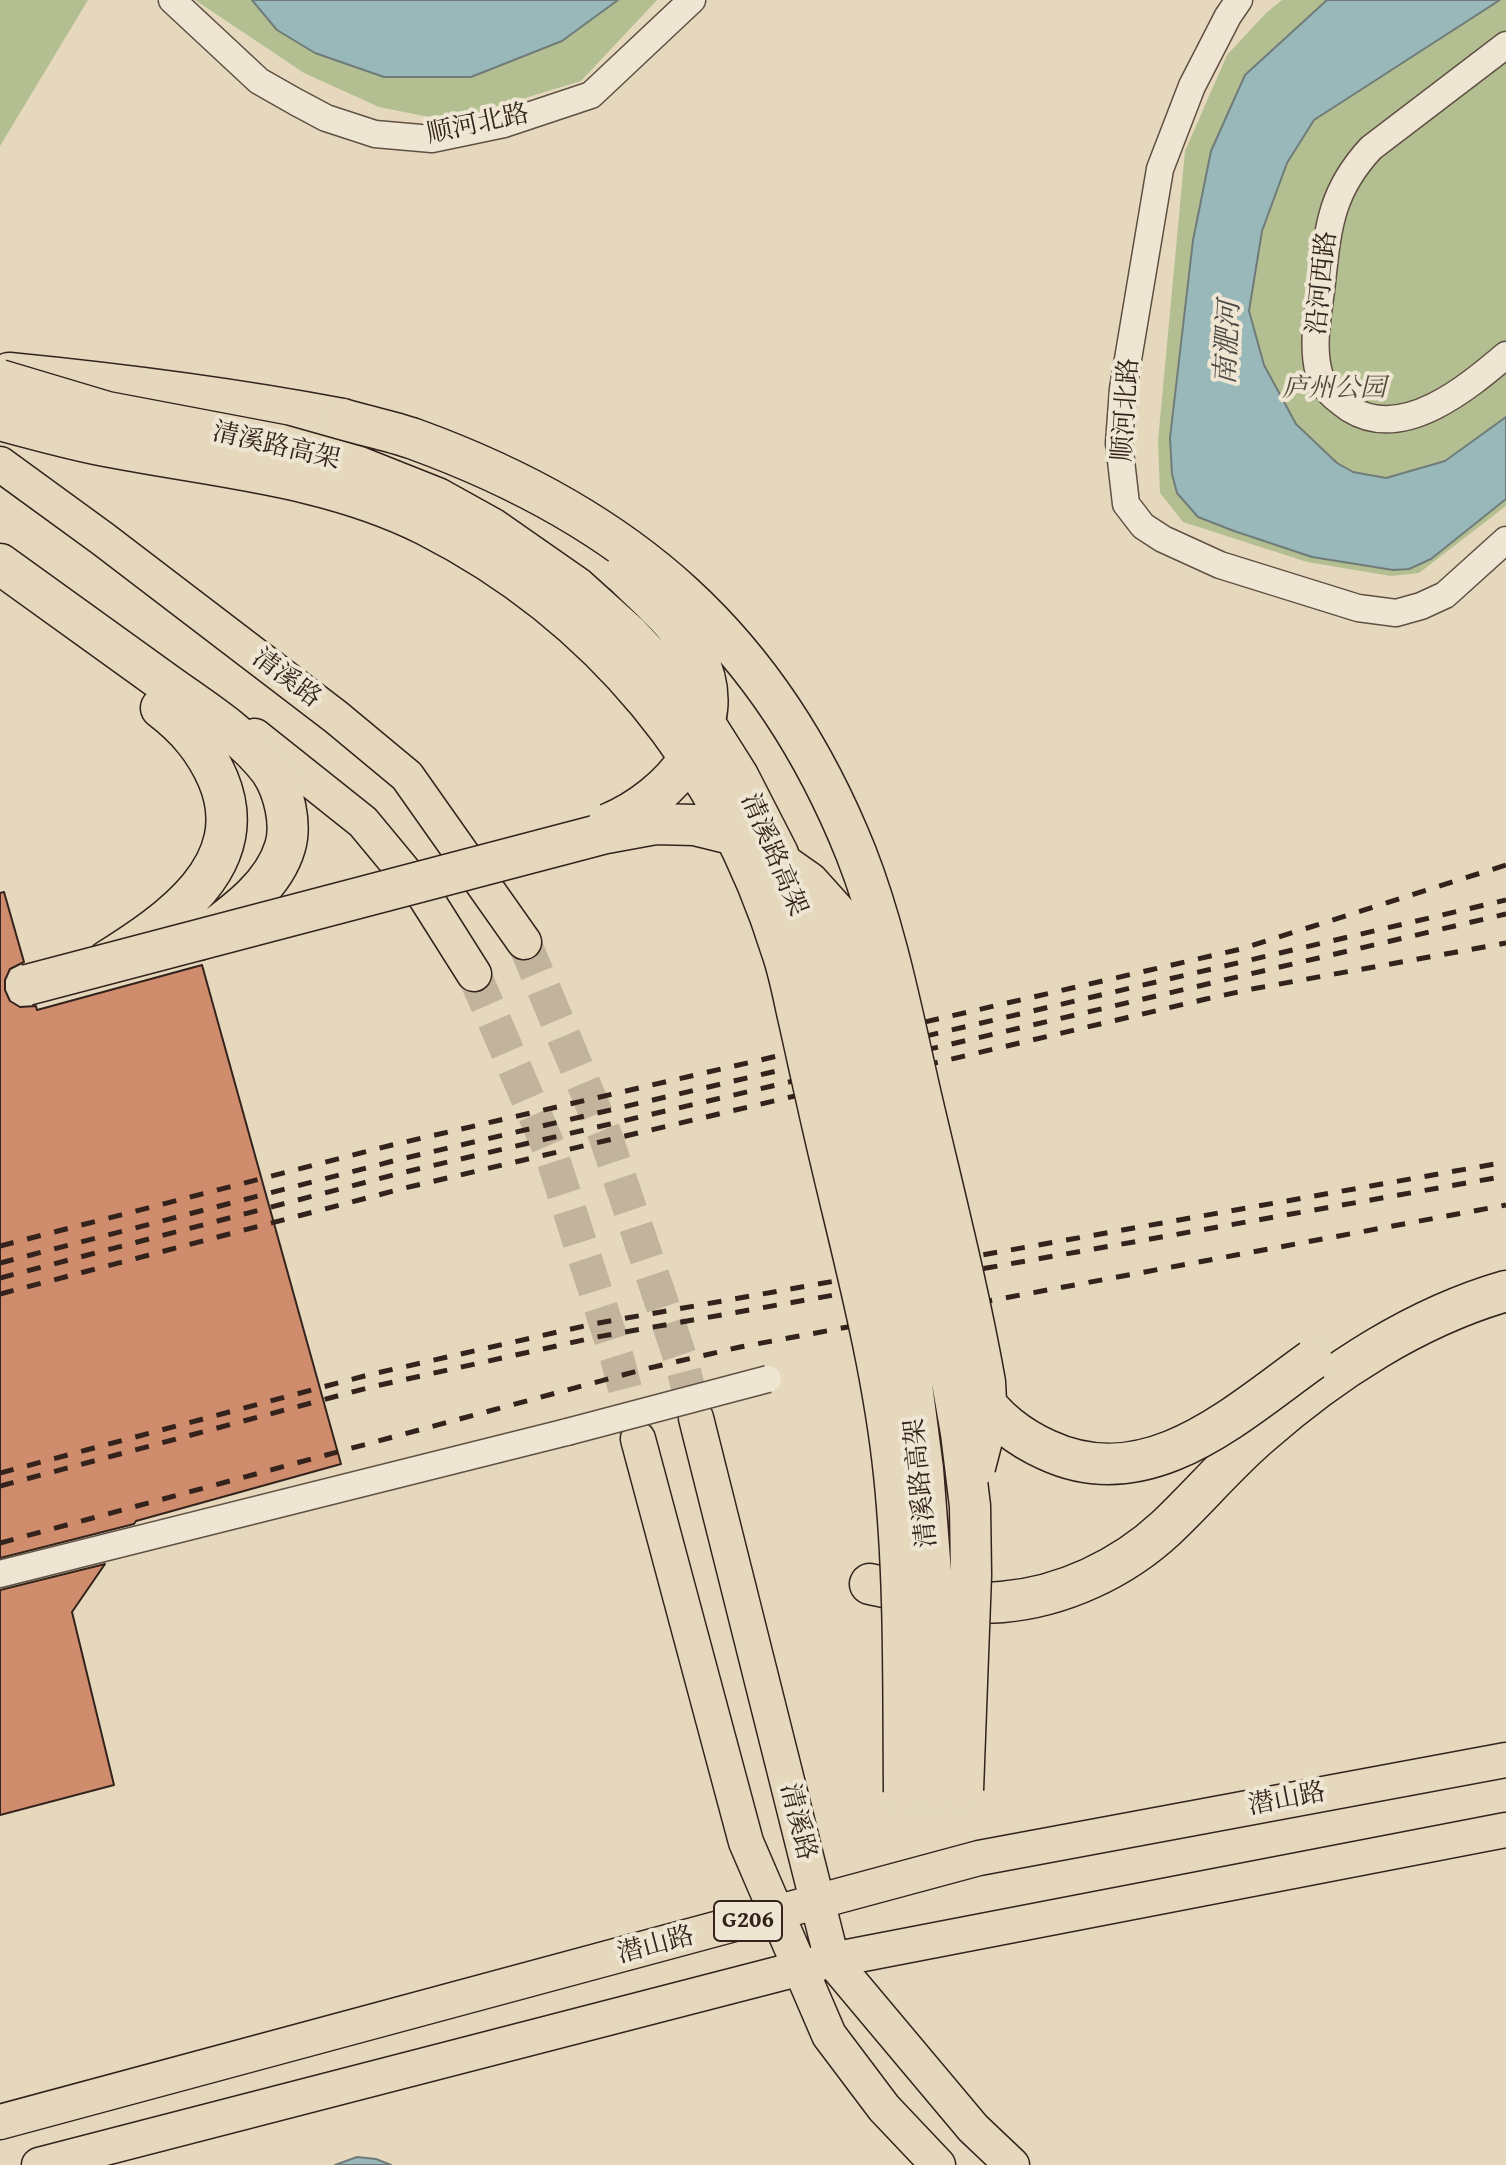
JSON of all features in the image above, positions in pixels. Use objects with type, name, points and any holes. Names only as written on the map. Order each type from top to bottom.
[{"type":"highway","points":[[0,372],[202,395],[342,419],[411,438],[482,466],[580,516],[637,553],[696,604],[771,692],[799,736],[857,855],[889,958],[985,1382],[987,1421],[968,1487],[948,1514],[872,1570],[946,1600],[1001,1602],[1041,1595],[1101,1573],[1138,1551],[1165,1529],[1259,1435],[1331,1378],[1431,1320],[1506,1291]]},
{"type":"highway","name":"清溪路高架","points":[[0,380],[107,412],[281,445],[359,467],[437,498],[491,528],[577,588],[628,634],[672,681],[707,727],[738,776],[778,854],[811,946],[905,1331],[923,1469],[931,1573],[934,1791]]},
{"type":"highway","name":"清溪路高架","points":[[0,420],[99,445],[275,475],[349,495],[422,523],[480,555],[560,613],[607,655],[648,699],[682,744],[714,793],[753,870],[784,954],[872,1339],[893,1469],[902,1574],[934,1791]]},
{"type":"highway","points":[[482,466],[561,521],[622,572],[680,630],[698,659],[706,690],[706,721],[683,771],[663,791],[616,821],[553,847],[27,985],[655,824],[695,825],[744,837],[808,882],[835,912],[851,951],[941,1319],[961,1433],[970,1506],[971,1575],[934,1791]]},
{"type":"highway","points":[[0,564],[193,703],[252,749],[272,773],[282,794],[287,821],[285,847],[272,872],[243,906],[199,940]]},
{"type":"highway","points":[[0,571],[87,650],[179,721],[198,742],[222,788],[227,814],[226,837],[218,861],[206,880],[174,914],[143,939],[100,966]]},
{"type":"highway","points":[[941,1319],[981,1397],[1002,1421],[1029,1442],[1080,1461],[1110,1464],[1143,1461],[1198,1440],[1370,1323],[1468,1279],[1506,1266]]},
{"type":"main road","name":"清溪路","points":[[0,464],[312,699],[407,776],[524,942]]},
{"type":"main road","points":[[0,549],[226,712],[363,822],[426,898],[474,974]]},
{"type":"main road","name":"清溪路","points":[[696,1418],[817,1902],[816,1964],[829,2035],[884,2108],[938,2165]]},
{"type":"main road","name":"清溪路","points":[[638,1439],[746,1842],[777,1913],[816,1964],[1012,2165]]},
{"type":"main road","name":"潜山路","points":[[0,2122],[979,1858],[1506,1760]]},
{"type":"main road","name":"G206","points":[[39,2165],[816,1964],[1506,1830]]},
{"type":"street","name":"顺河北路","points":[[172,0],[259,81],[296,102],[326,118],[375,134],[432,139],[504,124],[591,95],[692,0]]},
{"type":"street","name":"顺河北路","points":[[1239,0],[1192,86],[1160,169],[1123,389],[1119,443],[1126,504],[1143,526],[1153,533],[1220,565],[1358,608],[1396,613],[1445,595],[1506,540]]},
{"type":"street","name":"沿河西路","points":[[1506,45],[1361,158],[1329,220],[1316,335],[1318,370],[1324,387],[1358,414],[1380,420],[1402,420],[1426,410],[1479,378],[1506,355]]},
{"type":"street","points":[[0,1574],[768,1379]]},
{"type":"green space","points":[[0,0],[88,0],[0,146]]},
{"type":"green space","points":[[195,0],[657,0],[581,81],[449,121],[379,107],[304,73]]},
{"type":"green space","name":"庐州公园","points":[[1282,0],[1506,0],[1506,506],[1419,573],[1391,576],[1307,562],[1183,522],[1160,493],[1158,441],[1185,151],[1227,55]]},
{"type":"water","points":[[252,0],[618,0],[562,41],[471,77],[384,77],[315,53],[277,30]]},
{"type":"water","name":"南淝河","points":[[1327,0],[1500,0],[1314,120],[1287,163],[1262,231],[1249,311],[1264,365],[1296,424],[1337,463],[1353,472],[1386,478],[1445,461],[1506,417],[1506,499],[1431,559],[1409,569],[1393,570],[1312,557],[1198,517],[1177,493],[1172,474],[1170,438],[1193,240],[1211,151],[1245,75]]},
{"type":"water","points":[[357,2157],[376,2159],[391,2165],[335,2165]]},
{"type":"building","points":[[4,892],[24,962],[10,969],[5,990],[10,1001],[20,1007],[36,1006],[37,1010],[202,965],[341,1464],[134,1524],[0,1558],[0,893]]},
{"type":"building","points":[[105,1564],[72,1612],[114,1785],[0,1815],[0,1590]]},
{"type":"tunnel","points":[[524,942],[605,1135],[681,1360],[696,1418]]},
{"type":"tunnel","points":[[474,974],[550,1150],[617,1358],[638,1439]]},
{"type":"railway","points":[[0,1246],[392,1145],[1241,949],[1506,865]]},
{"type":"railway","points":[[0,1263],[397,1160],[1506,900]]},
{"type":"railway","points":[[0,1278],[401,1173],[1506,914]]},
{"type":"railway","points":[[0,1294],[405,1188],[1206,999],[1506,943]]},
{"type":"railway","points":[[0,1473],[368,1375],[593,1324],[1506,1162]]},
{"type":"railway","points":[[0,1486],[371,1387],[597,1337],[1506,1176]]},
{"type":"railway","points":[[0,1543],[645,1369],[740,1347],[1506,1205]]}]
